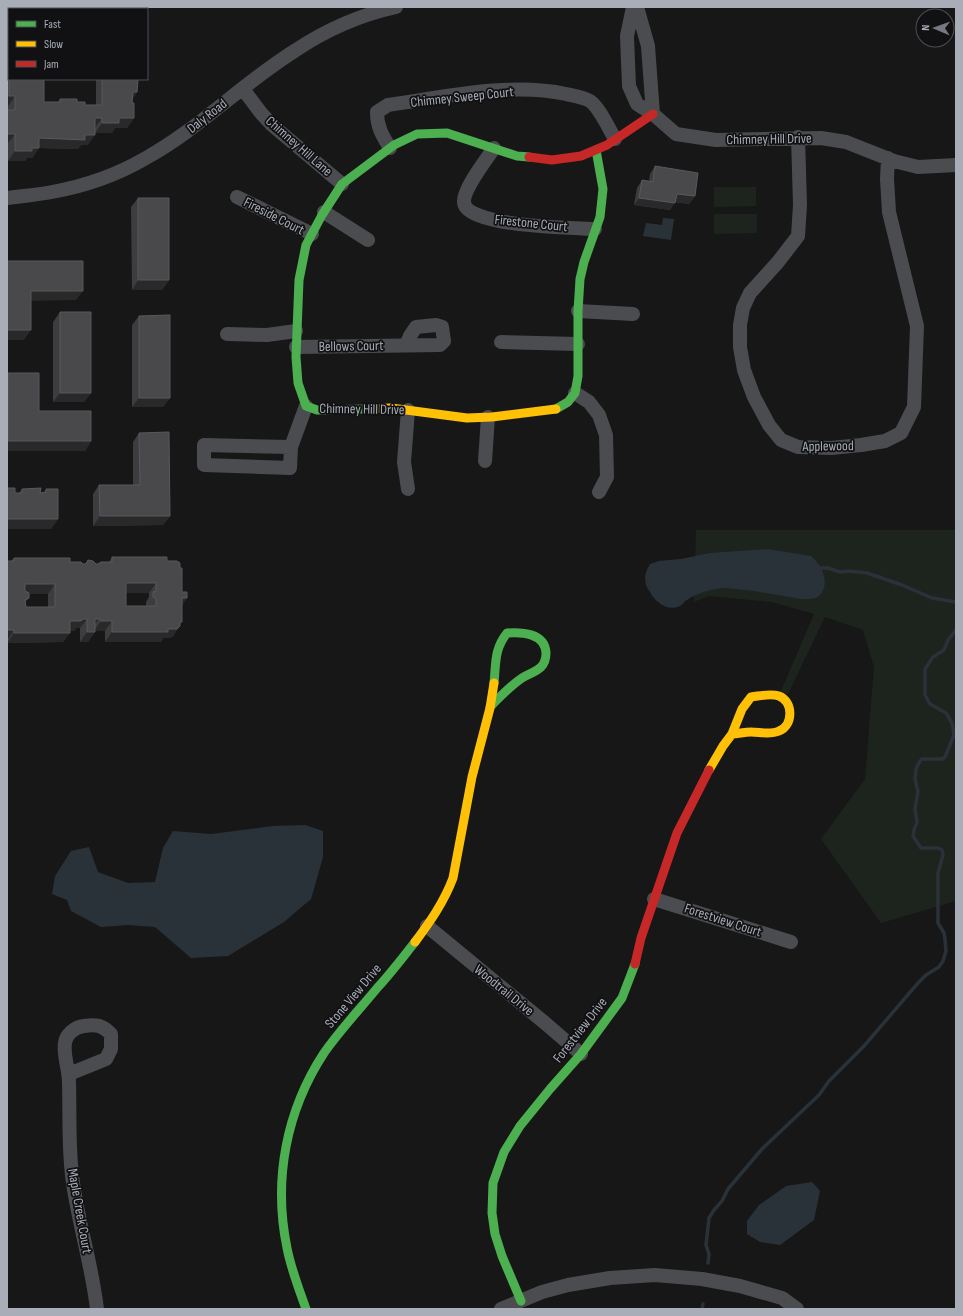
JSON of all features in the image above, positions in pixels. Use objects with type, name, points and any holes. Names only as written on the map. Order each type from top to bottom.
[{"type":"street","name":"Daly Road","points":[[7,198],[51,192],[76,186],[121,171],[145,159],[174,141],[193,128],[243,88],[296,50],[319,36],[357,18],[396,7]]},
{"type":"street","points":[[633,7],[627,36],[629,86],[637,104],[653,114]]},
{"type":"street","points":[[637,7],[648,46],[653,114]]},
{"type":"street","points":[[628,76],[650,74]]},
{"type":"street","name":"Chimney Hill Lane","points":[[243,88],[260,112],[272,125],[342,184]]},
{"type":"street","name":"Chimney Sweep Court","points":[[390,148],[382,135],[377,122],[377,112],[388,106],[497,90],[556,92],[578,96],[590,101],[597,109],[615,139]]},
{"type":"street","name":"Chimney Hill Drive","points":[[575,393],[568,402],[558,409],[501,417],[467,418],[391,408],[317,410],[306,406],[298,383],[296,347],[299,280],[306,245],[324,212],[342,184],[390,148],[417,134],[447,134],[517,156],[552,160],[581,156],[607,145],[653,114],[676,134],[716,140],[798,137],[821,138],[846,142],[888,158],[918,167],[956,165]]},
{"type":"street","name":"Applewood","points":[[798,137],[800,205],[798,236],[778,262],[750,293],[743,308],[740,325],[740,347],[744,370],[754,397],[769,425],[781,440],[798,447],[831,448],[885,441],[901,433],[914,408],[917,326],[889,212],[887,179],[888,158]]},
{"type":"street","name":"Firestone Court","points":[[494,148],[464,196],[464,206],[467,210],[485,218],[521,224],[595,229]]},
{"type":"street","points":[[596,150],[602,189],[600,217],[581,273],[578,311],[578,376],[575,393],[589,402],[599,415],[606,435],[607,477],[599,492]]},
{"type":"street","name":"Fireside Court","points":[[237,197],[312,234]]},
{"type":"street","points":[[324,212],[368,240]]},
{"type":"street","points":[[578,311],[633,314]]},
{"type":"street","points":[[228,334],[267,335],[296,330]]},
{"type":"street","points":[[501,342],[578,344]]},
{"type":"street","name":"Bellows Court","points":[[296,347],[406,345]]},
{"type":"street","points":[[291,447],[204,445],[204,465],[290,468],[291,447],[306,406]]},
{"type":"street","points":[[408,410],[404,462],[408,489]]},
{"type":"street","points":[[485,461],[488,417]]},
{"type":"street","name":"Stone View Drive","points":[[306,1309],[300,1295],[289,1258],[282,1219],[280,1192],[282,1162],[290,1125],[300,1097],[315,1067],[334,1039],[387,977],[439,910],[452,879],[472,779],[490,707],[497,652],[501,640],[507,633],[518,632],[533,635],[543,641],[547,650],[546,660],[540,668],[508,689],[490,707]]},
{"type":"street","points":[[769,695],[778,696],[785,700],[788,705],[790,713],[789,720],[785,728],[770,732],[747,732],[732,734],[742,709],[751,697],[769,695]]},
{"type":"street","name":"Forestview Drive","points":[[521,1301],[502,1256],[495,1234],[492,1213],[493,1183],[504,1152],[520,1126],[581,1054],[622,998],[677,833],[710,767],[732,734]]},
{"type":"street","name":"Forestview Court","points":[[654,899],[791,942]]},
{"type":"street","name":"Woodtrail Drive","points":[[427,926],[581,1054]]},
{"type":"street","name":"Maple Creek Court","points":[[69,1074],[70,1138],[73,1183],[90,1265],[97,1309]]},
{"type":"street","points":[[501,1309],[542,1292],[568,1285],[610,1278],[655,1275],[702,1279],[740,1286],[782,1298],[797,1309]]},
{"type":"shaded area","points":[[714,187],[756,187],[756,206],[714,207]]},
{"type":"shaded area","points":[[714,214],[757,214],[757,233],[714,234]]},
{"type":"shaded area","points":[[663,218],[674,219],[671,240],[643,236],[646,223],[662,225]]},
{"type":"shaded area","points":[[696,530],[956,530],[956,901],[881,923],[821,839],[865,779],[874,667],[863,630],[825,617],[788,694],[781,691],[814,614],[771,602],[709,596],[694,602]]},
{"type":"shaded area","points":[[767,549],[811,556],[822,569],[825,580],[823,591],[819,596],[812,599],[800,599],[762,592],[720,588],[695,595],[686,600],[680,606],[671,608],[662,605],[652,596],[645,582],[650,564],[659,561],[681,559],[710,553]]},
{"type":"shaded area","points":[[305,825],[323,831],[323,857],[311,899],[284,922],[228,956],[191,958],[155,927],[128,925],[101,927],[71,911],[67,900],[52,894],[55,876],[71,851],[89,847],[98,872],[128,883],[155,882],[163,848],[173,831],[211,834],[273,826]]},
{"type":"shaded area","points":[[812,1182],[820,1191],[814,1220],[780,1245],[760,1242],[747,1234],[747,1221],[759,1205],[786,1186]]},
{"type":"building","points":[[7,29],[8,29],[8,53]]},
{"type":"building","points":[[9,80],[44,80],[44,102],[60,102],[60,99],[77,99],[77,102],[85,102],[85,105],[102,105],[102,80],[138,80],[137,92],[133,92],[132,103],[134,103],[134,118],[119,118],[119,123],[102,123],[102,118],[95,118],[95,135],[85,135],[85,140],[39,138],[39,148],[32,148],[32,151],[15,151],[15,134],[7,134],[7,110],[15,110],[15,96],[9,96]]},
{"type":"building","points":[[655,166],[698,173],[695,196],[677,194],[675,203],[639,198],[642,180],[653,182]]},
{"type":"building","points":[[138,198],[169,198],[169,280],[138,280]]},
{"type":"building","points":[[7,261],[83,261],[83,291],[31,291],[31,330],[7,330]]},
{"type":"building","points":[[60,312],[91,312],[91,393],[60,393]]},
{"type":"building","points":[[170,315],[170,398],[139,398],[139,316]]},
{"type":"building","points":[[8,373],[39,373],[39,411],[91,411],[91,441],[8,441]]},
{"type":"building","points":[[169,432],[170,516],[100,516],[99,485],[140,485],[139,433]]},
{"type":"building","points":[[7,488],[15,488],[15,493],[22,493],[22,489],[41,488],[40,493],[46,492],[46,489],[58,489],[58,519],[7,519]]},
{"type":"building","points":[[112,557],[167,557],[167,561],[177,561],[180,563],[180,568],[182,568],[182,592],[187,592],[187,598],[182,598],[182,622],[180,622],[180,626],[177,629],[168,629],[168,632],[112,632],[112,621],[101,621],[99,619],[95,619],[95,632],[87,632],[87,619],[83,619],[81,621],[70,621],[70,633],[14,633],[14,630],[7,630],[7,561],[14,561],[14,558],[70,558],[70,562],[81,562],[83,564],[86,564],[88,560],[93,561],[96,564],[101,562],[112,562]],"holes":[[[126,583],[156,583],[156,591],[153,592],[153,597],[156,599],[156,606],[126,606]],[[25,584],[55,584],[55,607],[26,607],[25,600],[29,598],[29,593],[25,591]]]},
{"type":"waterway","points":[[818,568],[828,568],[840,572],[849,571],[867,573],[902,585],[932,598],[956,602]]},
{"type":"waterway","points":[[708,1263],[709,1254],[706,1245],[709,1218],[722,1201],[728,1189],[762,1149],[819,1095],[829,1081],[864,1046],[918,983],[926,975],[939,967],[943,961],[946,951],[945,939],[944,933],[938,923],[938,873],[943,855],[942,850],[938,848],[921,848],[913,836],[917,822],[915,809],[918,792],[915,779],[916,769],[920,761],[922,759],[942,759],[945,757],[954,735],[952,723],[946,713],[930,704],[925,695],[925,669],[933,657],[944,650],[948,640],[956,630]]},
{"type":"waterway","points":[[702,1309],[703,1304]]},
{"type":"traffic: fast","points":[[368,409],[317,410],[306,406],[298,383],[296,357],[299,280],[306,245],[322,215],[342,184],[394,145],[417,134],[447,133],[517,156],[529,157]]},
{"type":"traffic: fast","points":[[556,409],[568,402],[575,393],[578,376],[578,311],[580,279],[584,262],[600,217],[603,189],[596,150]]},
{"type":"traffic: fast","points":[[490,707],[513,684],[537,670],[542,665],[545,660],[546,653],[545,646],[542,641],[532,635],[507,633],[498,651],[494,683]]},
{"type":"traffic: fast","points":[[306,1309],[291,1264],[283,1222],[283,1172],[286,1147],[292,1122],[300,1098],[311,1075],[330,1044],[415,942]]},
{"type":"traffic: fast","points":[[521,1301],[502,1256],[495,1234],[492,1213],[493,1183],[504,1152],[520,1126],[581,1054],[622,998],[635,964]]},
{"type":"traffic: slow","points":[[368,409],[391,408],[467,418],[492,417],[556,409]]},
{"type":"traffic: slow","points":[[415,942],[436,912],[453,878],[472,777],[490,708],[494,683]]},
{"type":"traffic: slow","points":[[709,770],[732,734],[742,709],[751,697],[776,695],[784,699],[787,703],[790,714],[789,719],[784,728],[779,731],[769,733],[751,732],[732,734]]},
{"type":"traffic: jam","points":[[529,157],[552,160],[581,156],[607,145],[653,114]]},
{"type":"traffic: jam","points":[[635,964],[641,938],[677,833],[709,770]]}]
